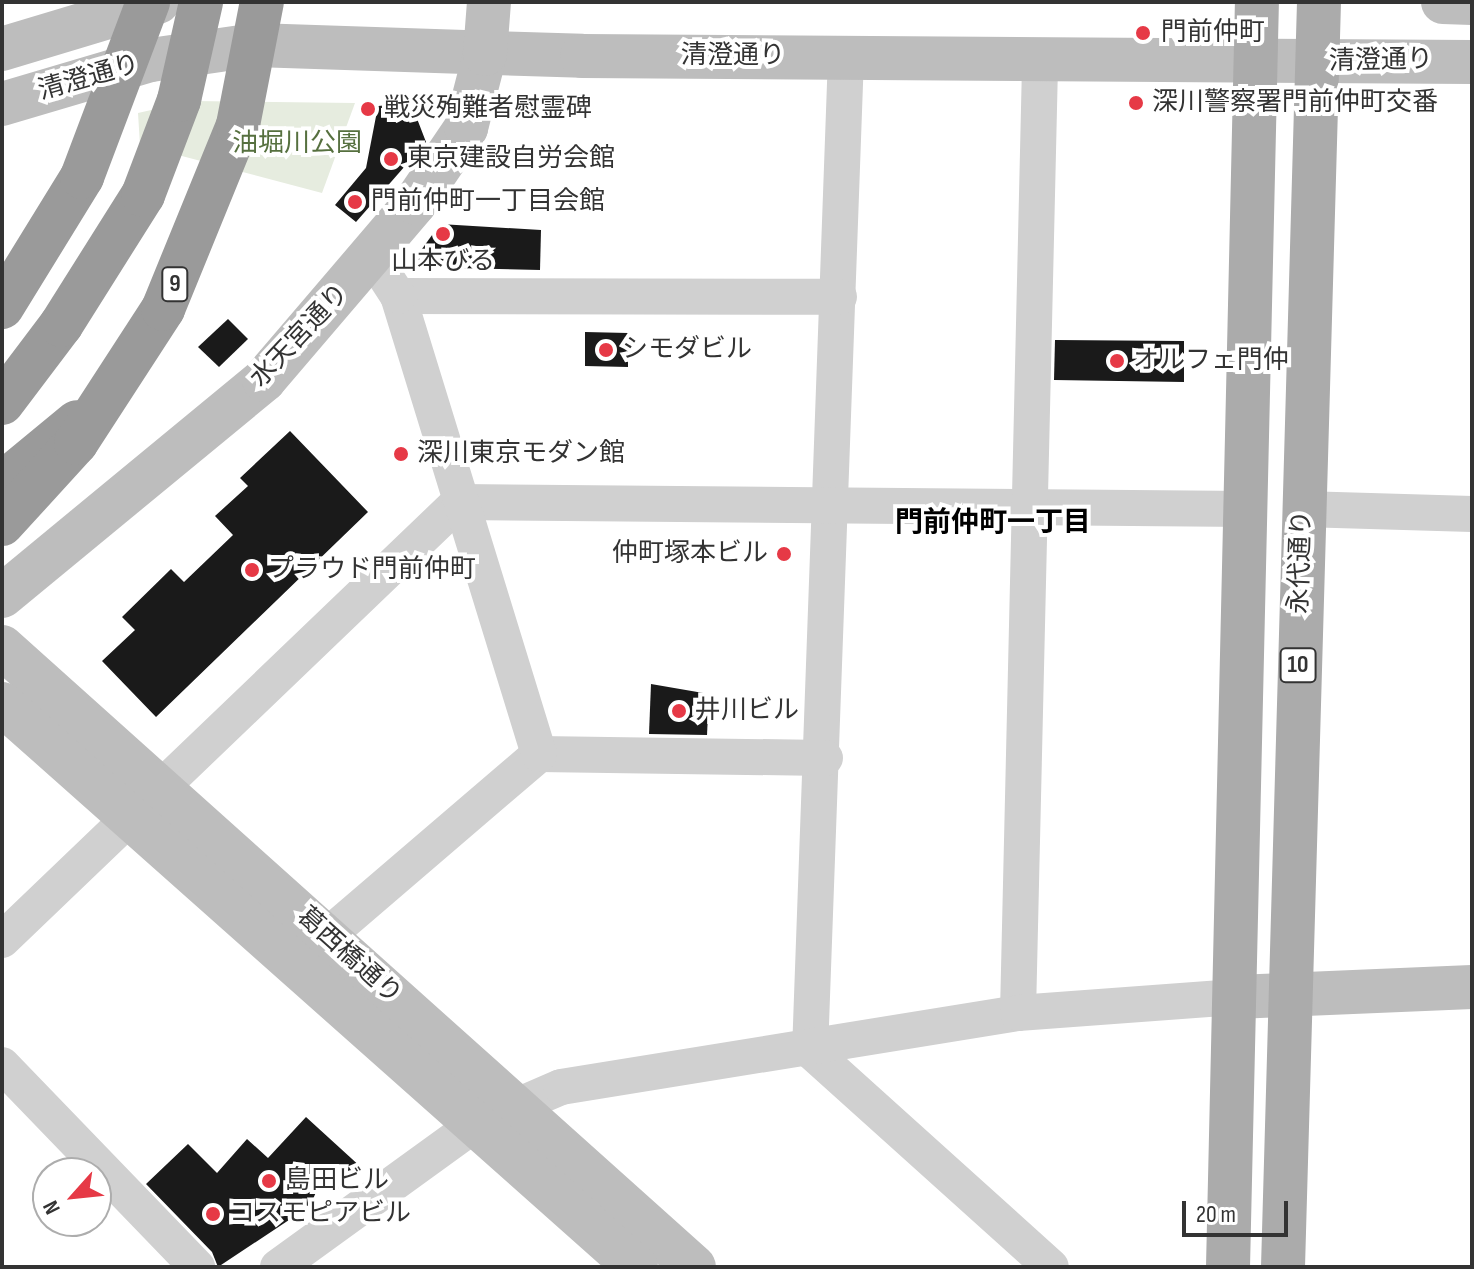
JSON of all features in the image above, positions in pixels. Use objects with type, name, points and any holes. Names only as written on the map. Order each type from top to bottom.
[{"type":"highway","points":[[2,307],[82,177],[148,2]]},
{"type":"highway","points":[[2,403],[61,325],[143,195],[179,100],[201,2]]},
{"type":"highway","name":"9","points":[[2,524],[110,396],[163,309],[223,174],[250,82],[262,2]]},
{"type":"highway","points":[[2,484],[110,396]]},
{"type":"main road","name":"清澄通り","points":[[2,49],[78,13],[158,2]]},
{"type":"main road","name":"水天宮通り","points":[[2,596],[264,380],[372,256],[453,154],[485,54],[489,2]]},
{"type":"main road","name":"永代通り","points":[[1228,1267],[1248,509],[1257,2]]},
{"type":"main road","name":"永代通り","points":[[1283,1267],[1302,509],[1319,2]]},
{"type":"main road","points":[[1443,2],[1472,3]]},
{"type":"main road","points":[[68,83],[78,13]]},
{"type":"main road","name":"清澄通り","points":[[2,104],[151,60],[255,45],[485,54],[846,56],[1040,63],[1472,62]]},
{"type":"main road","name":"葛西橋通り","points":[[2,647],[146,801],[311,950],[495,1113],[694,1267]]},
{"type":"main road","name":"葛西橋通り","points":[[2,704],[146,801]]},
{"type":"main road","points":[[1235,997],[1472,987]]},
{"type":"main road","name":"葛西橋通り","points":[[495,1113],[636,1267]]},
{"type":"street","points":[[810,1050],[825,758],[846,56]]},
{"type":"street","points":[[1018,1013],[1040,63]]},
{"type":"street","points":[[372,256],[398,296],[539,754]]},
{"type":"street","points":[[398,296],[839,297]]},
{"type":"street","points":[[2,940],[459,502],[1248,509]]},
{"type":"street","points":[[1302,509],[1472,514]]},
{"type":"street","points":[[311,950],[539,754],[825,758]]},
{"type":"street","points":[[278,1267],[495,1113],[561,1087],[810,1050],[1018,1013],[1235,997]]},
{"type":"street","points":[[810,1050],[1051,1267]]},
{"type":"street","points":[[2,1065],[197,1267]]},
{"type":"green space","name":"油堀川公園","points":[[191,101],[355,103],[322,193],[140,145],[138,113]]},
{"type":"building","name":"東京建設自労会館","points":[[411,103],[426,142],[356,222],[335,205],[366,168],[378,106]]},
{"type":"building","points":[[440,224],[541,230],[540,270],[409,267]]},
{"type":"building","points":[[228,319],[248,339],[219,367],[198,347]]},
{"type":"building","name":"シモダビル","points":[[585,332],[628,333],[628,367],[585,366]]},
{"type":"building","name":"オルフェ門仲","points":[[1055,340],[1184,341],[1184,382],[1054,380]]},
{"type":"building","name":"プラウド門前仲町","points":[[290,431],[368,512],[156,717],[102,661],[135,630],[122,617],[171,569],[184,582],[233,535],[215,516],[248,486],[240,478]]},
{"type":"building","name":"井川ビル","points":[[651,684],[709,694],[707,735],[649,734]]},
{"type":"building","points":[[306,1117],[363,1169],[338,1189],[323,1176],[310,1206],[218,1267],[212,1252],[146,1184],[188,1144],[217,1173],[247,1139],[268,1158]]},
{"type":"place","name":"門前仲町","points":[[1143,33]]},
{"type":"place","name":"深川警察署門前仲町交番","points":[[1136,103]]},
{"type":"place","name":"戦災殉難者慰霊碑","points":[[368,109]]},
{"type":"place","name":"東京建設自労会館","points":[[391,159]]},
{"type":"place","name":"門前仲町一丁目会館","points":[[355,202]]},
{"type":"place","name":"山本びる","points":[[443,234]]},
{"type":"place","name":"シモダビル","points":[[606,350]]},
{"type":"place","name":"オルフェ門仲","points":[[1117,361]]},
{"type":"place","name":"深川東京モダン館","points":[[401,454]]},
{"type":"place","name":"仲町塚本ビル","points":[[784,554]]},
{"type":"place","name":"プラウド門前仲町","points":[[252,570]]},
{"type":"place","name":"井川ビル","points":[[679,711]]},
{"type":"place","name":"島田ビル","points":[[269,1181]]},
{"type":"place","name":"コスモピアビル","points":[[213,1214]]},
{"type":"district","name":"門前仲町一丁目","points":[[993,523]]}]
